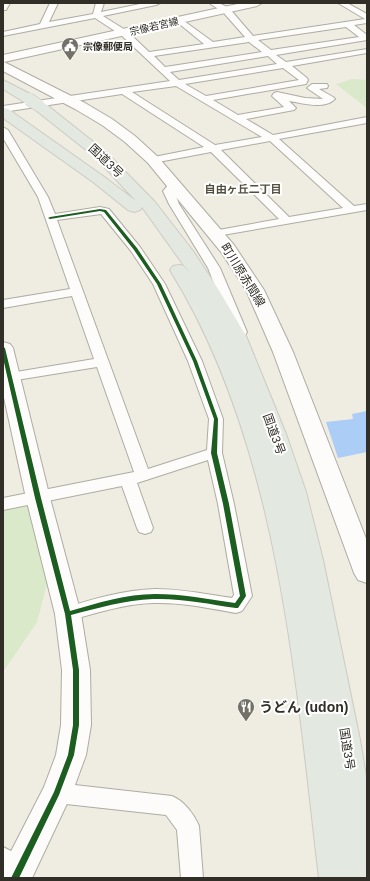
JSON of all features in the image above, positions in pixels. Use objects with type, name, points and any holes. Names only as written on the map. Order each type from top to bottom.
[{"type":"highway","name":"国道3号","points":[[3,84],[27,103],[100,154],[149,205],[187,255],[211,292],[236,336],[275,434],[294,492],[308,552],[342,725],[367,877]]},
{"type":"highway","name":"国道3号","points":[[3,93],[27,103],[108,176],[134,207],[172,258],[218,339],[252,429],[273,500],[288,565],[299,623],[336,878]]},
{"type":"highway","points":[[3,112],[98,179],[134,207]]},
{"type":"main road","name":"宗像若宮線","points":[[3,60],[257,3]]},
{"type":"main road","name":"町川原赤間線","points":[[3,66],[66,98],[107,122],[130,139],[153,160],[217,233],[255,290],[270,322],[302,400],[366,571]]},
{"type":"main road","points":[[3,348],[38,498],[68,614],[76,670],[76,725],[71,755],[57,793],[13,868]]},
{"type":"street","points":[[3,8],[6,3]]},
{"type":"street","points":[[43,26],[54,3]]},
{"type":"street","points":[[96,15],[100,3]]},
{"type":"street","points":[[3,34],[156,3]]},
{"type":"street","points":[[204,99],[303,82],[304,80],[251,39],[226,10],[213,3]]},
{"type":"street","points":[[342,3],[366,18]]},
{"type":"street","points":[[96,15],[124,33],[177,83],[273,139],[352,210]]},
{"type":"street","points":[[147,55],[347,24],[366,18]]},
{"type":"street","points":[[180,20],[211,45]]},
{"type":"street","points":[[163,70],[366,38],[347,24]]},
{"type":"street","points":[[3,109],[66,98],[177,83],[367,51]]},
{"type":"street","points":[[277,96],[326,102],[330,99],[311,88],[324,86]]},
{"type":"street","points":[[237,118],[291,108],[269,88]]},
{"type":"street","points":[[122,90],[215,150],[286,221]]},
{"type":"street","points":[[153,160],[215,150],[367,120]]},
{"type":"street","points":[[3,130],[43,198],[102,362],[136,477],[145,528]]},
{"type":"street","points":[[174,184],[168,191],[174,204],[214,268],[241,336],[254,380]]},
{"type":"street","points":[[217,233],[367,207]]},
{"type":"street","points":[[50,218],[100,210],[105,211],[136,249],[159,284],[195,361],[216,419],[214,454],[226,504],[243,596],[236,606],[167,596],[142,597],[118,600],[68,614]]},
{"type":"street","points":[[3,304],[77,292]]},
{"type":"street","points":[[10,377],[102,362]]},
{"type":"street","points":[[3,504],[136,477],[214,454]]},
{"type":"street","points":[[57,793],[172,806],[188,826],[192,878]]},
{"type":"green space","points":[[352,79],[367,80],[367,108],[336,84]]},
{"type":"green space","points":[[3,503],[26,506],[41,515],[53,560],[37,622],[3,672]]},
{"type":"water","points":[[367,411],[367,452],[338,458],[326,422],[353,419],[352,414]]},
{"type":"cycle path","points":[[50,218],[100,210],[105,211],[136,249],[159,284],[195,361],[216,419],[214,453],[226,504],[243,596],[236,606],[178,597],[142,597],[114,601],[68,614]]},
{"type":"cycle path","points":[[3,348],[38,498],[68,614],[76,670],[76,725],[71,755],[57,793],[15,878]]},
{"type":"place","name":"宗像郵便局","points":[[70,61]]},
{"type":"place","name":"うどん (udon)","points":[[246,722]]},
{"type":"district","name":"自由ヶ丘二丁目","points":[[243,189]]}]
